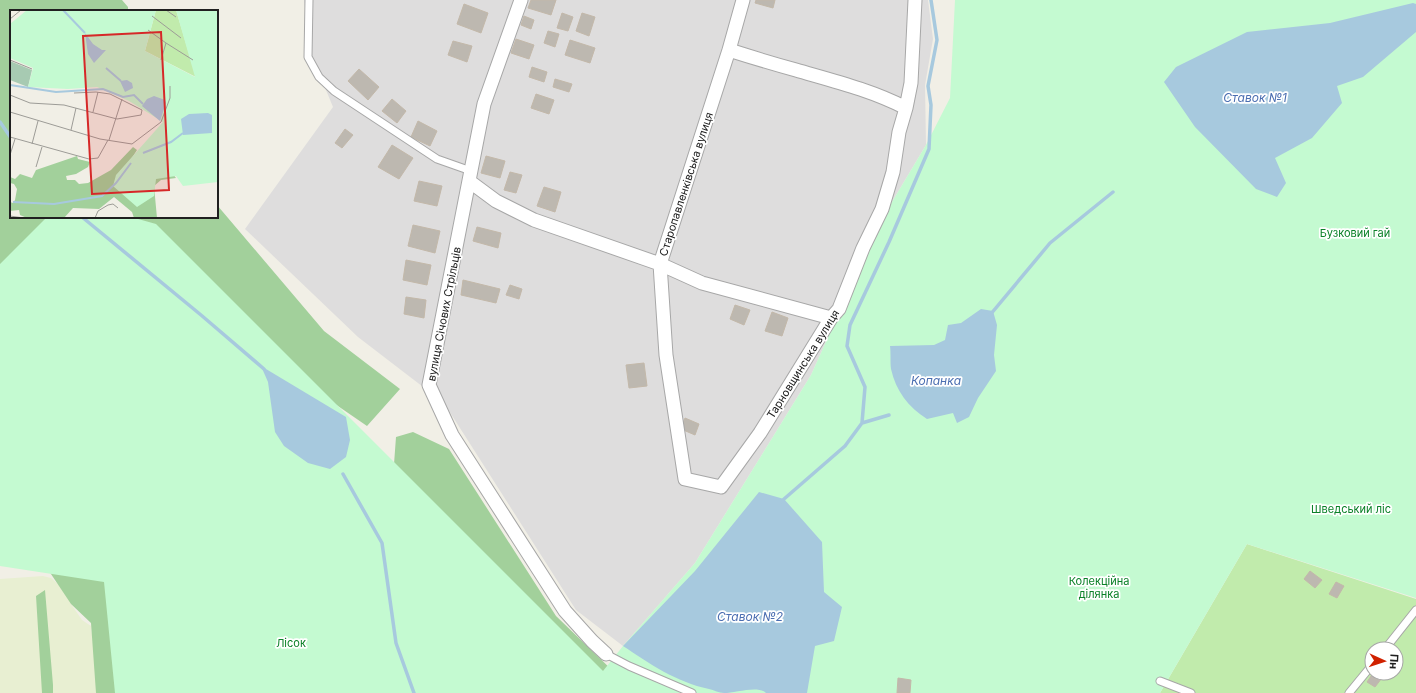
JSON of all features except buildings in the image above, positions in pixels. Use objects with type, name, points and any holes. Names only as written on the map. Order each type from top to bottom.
[{"type":"street","name":"вулиця Січових Стрільців","points":[[521,0],[484,104],[430,385],[452,435],[565,611],[606,654]]},
{"type":"street","name":"Старопавленківська вулиця","points":[[721,487],[685,479],[666,355],[660,264],[729,50],[743,0]]},
{"type":"street","name":"Тарновщинська вулиця","points":[[721,487],[760,433],[831,318],[839,309],[863,248],[882,209],[893,172],[899,132],[911,83],[916,0]]},
{"type":"street","points":[[729,50],[779,66],[857,87],[906,108]]},
{"type":"street","points":[[470,176],[496,201],[534,220],[660,264],[702,283],[831,318]]},
{"type":"lane","points":[[309,0],[308,57],[319,77],[334,91],[437,159],[470,176]]},
{"type":"lane","points":[[1391,641],[1416,610]]},
{"type":"lane","points":[[606,654],[629,666],[692,693]]},
{"type":"lane","points":[[1349,693],[1364,675]]},
{"type":"lane","points":[[1160,681],[1191,693]]},
{"type":"shaded area","points":[[304,0],[928,0],[933,39],[925,85],[926,145],[880,222],[811,375],[695,563],[623,646],[576,610],[444,403],[358,337],[245,229],[333,107],[312,56]]},
{"type":"green space","points":[[0,0],[122,0],[128,7],[128,10],[10,10],[10,218],[218,218],[218,206],[324,331],[400,389],[367,426],[287,371],[188,693],[96,693],[91,623],[71,604],[39,556],[0,559]]},
{"type":"green space","points":[[955,0],[1416,0],[1416,598],[1247,544],[1160,693],[115,693],[104,582],[0,566],[0,264],[46,218],[135,218],[156,224],[603,671],[695,563],[811,375],[880,222],[926,145],[950,98]]},
{"type":"green space","points":[[413,432],[449,449],[556,616],[614,672],[427,693],[389,532],[396,437]]},
{"type":"green space","points":[[1247,544],[1416,599],[1416,693],[1160,693]]},
{"type":"green space","points":[[43,576],[51,578],[67,592],[71,604],[82,620],[91,626],[99,693],[0,693],[0,579]]},
{"type":"green space","points":[[45,590],[53,693],[42,693],[36,596]]},
{"type":"water","name":"Ставок №1","points":[[1413,3],[1416,4],[1416,32],[1363,77],[1337,86],[1342,103],[1312,138],[1275,158],[1286,183],[1277,197],[1256,189],[1195,127],[1164,82],[1176,67],[1247,32],[1330,23]]},
{"type":"water","name":"Копанка","points":[[981,309],[993,311],[997,325],[994,355],[996,371],[978,398],[969,417],[957,423],[953,413],[927,419],[909,404],[896,384],[891,369],[890,346],[934,345],[945,340],[948,325],[961,323]]},
{"type":"water","points":[[261,366],[346,417],[350,440],[346,457],[330,469],[308,463],[284,446],[275,432],[268,382]]},
{"type":"water","name":"Ставок №2","points":[[759,492],[784,499],[822,542],[824,592],[842,607],[834,641],[815,646],[807,693],[766,693],[752,689],[720,693],[674,677],[653,666],[623,646],[695,571]]},
{"type":"waterway","points":[[782,502],[845,446],[862,423],[865,387],[847,346],[850,325],[889,242],[929,149],[931,105],[928,86],[937,40],[931,0]]},
{"type":"waterway","points":[[0,122],[10,137]]},
{"type":"waterway","points":[[990,315],[1050,243],[1113,192]]},
{"type":"waterway","points":[[83,218],[264,369]]},
{"type":"waterway","points":[[862,423],[889,415]]},
{"type":"waterway","points":[[343,474],[382,543],[396,643],[414,693]]},
{"type":"park label","name":"Бузковий гай","points":[[1355,233]]},
{"type":"park label","name":"Шведський ліс","points":[[1351,509]]},
{"type":"park label","name":"Колекційна ділянка","points":[[1099,587]]},
{"type":"park label","name":"Лісок","points":[[291,643]]}]
